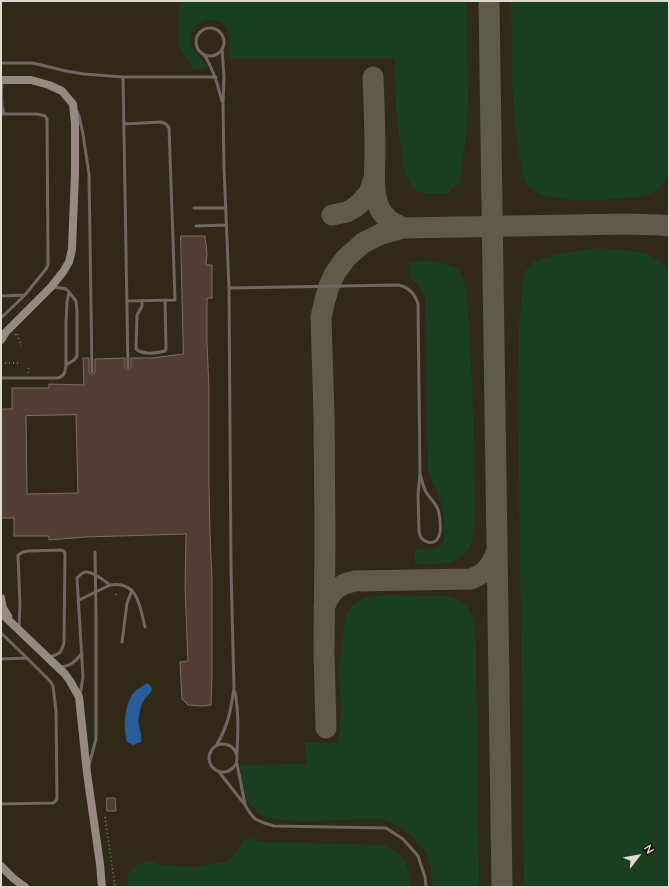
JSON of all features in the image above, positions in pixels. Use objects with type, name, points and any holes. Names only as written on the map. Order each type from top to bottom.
[{"type":"main road","points":[[2,338],[51,287],[69,262],[72,249],[75,172],[73,104],[62,91],[49,85],[31,80],[3,80]]},
{"type":"main road","points":[[1,598],[3,608],[10,621]]},
{"type":"main road","points":[[1,613],[57,667],[70,681],[80,697],[87,772],[102,887]]},
{"type":"main road","points":[[1,866],[14,879],[25,887]]},
{"type":"lane","points":[[223,104],[212,67],[205,55],[199,50],[196,43],[197,36],[206,28],[214,28],[221,33],[224,40],[222,49],[229,288],[231,569],[234,688],[232,706],[223,735],[210,752],[209,760],[212,768],[219,772],[255,819],[264,823],[274,826],[386,828],[403,839],[418,856],[425,877],[426,887]]},
{"type":"lane","points":[[205,55],[213,56],[222,49]]},
{"type":"lane","points":[[1,63],[33,63],[78,73],[123,77],[216,77]]},
{"type":"lane","points":[[123,77],[128,367]]},
{"type":"lane","points":[[1,318],[25,295],[46,269],[48,264],[47,119],[45,116],[37,114],[2,114],[3,80]]},
{"type":"lane","points":[[73,104],[79,116],[89,174],[92,372]]},
{"type":"lane","points":[[124,124],[161,122],[166,124],[169,128],[175,300],[127,301]]},
{"type":"lane","points":[[194,208],[226,208]]},
{"type":"lane","points":[[196,226],[226,225]]},
{"type":"lane","points":[[229,288],[398,285],[410,290],[416,298],[418,304],[420,474],[418,494],[420,535],[426,542],[432,542],[435,541],[439,535],[439,514],[437,508],[426,492],[420,474]]},
{"type":"lane","points":[[51,287],[66,289],[76,302],[77,306],[77,356],[66,365]]},
{"type":"lane","points":[[1,378],[58,378],[64,375],[66,365],[67,302],[69,292]]},
{"type":"lane","points":[[1,296],[25,295]]},
{"type":"lane","points":[[142,301],[142,306],[137,315],[136,349],[143,353],[165,351],[165,300]]},
{"type":"lane","points":[[19,630],[20,605],[18,555],[22,552],[28,551],[64,551],[63,649],[55,656],[47,657]]},
{"type":"lane","points":[[87,772],[96,739],[95,552]]},
{"type":"lane","points":[[80,697],[83,677],[77,578],[86,572],[110,585]]},
{"type":"lane","points":[[79,600],[110,585],[123,585],[132,590],[138,599],[145,627]]},
{"type":"lane","points":[[122,642],[127,603],[132,590]]},
{"type":"lane","points":[[1,633],[50,681],[53,686],[56,711],[56,801],[49,804],[1,804]]},
{"type":"lane","points":[[57,667],[64,667],[77,661],[82,653]]},
{"type":"lane","points":[[1,659],[27,658]]},
{"type":"lane","points":[[234,688],[238,707],[236,764],[245,805]]},
{"type":"lane","points":[[216,746],[223,744],[227,745],[234,749],[237,756]]},
{"type":"lane","points":[[219,772],[223,773],[231,770],[236,764]]},
{"type":"path","points":[[1,363],[18,363]]},
{"type":"path","points":[[28,378],[29,365]]},
{"type":"path","points":[[105,817],[115,887]]},
{"type":"green space","points":[[183,1],[467,1],[468,104],[466,137],[460,183],[451,189],[450,192],[445,194],[421,193],[411,185],[405,174],[396,110],[395,58],[229,58],[229,38],[226,27],[216,20],[210,19],[198,24],[191,33],[193,48],[207,66],[206,68],[194,70],[179,46],[179,7]]},
{"type":"green space","points":[[511,1],[668,1],[669,171],[665,180],[654,191],[632,198],[570,200],[546,196],[529,187],[526,183],[521,168],[514,116]]},
{"type":"green space","points":[[598,248],[637,252],[652,256],[661,263],[669,275],[669,887],[524,887],[518,397],[519,327],[523,280],[526,271],[533,263],[543,258],[563,253]]},
{"type":"green space","points":[[431,261],[449,265],[457,269],[463,279],[467,295],[473,409],[475,515],[471,544],[463,555],[451,562],[437,564],[415,564],[415,549],[435,548],[444,541],[442,504],[428,469],[425,295],[416,282],[410,278],[410,263]]},
{"type":"green space","points":[[384,595],[446,596],[463,603],[468,608],[473,619],[476,649],[479,887],[432,887],[430,867],[423,849],[411,835],[395,824],[376,818],[296,821],[263,816],[256,812],[248,802],[244,790],[240,765],[306,764],[305,743],[339,743],[341,709],[339,671],[346,615],[351,607],[358,601],[369,597]]},
{"type":"green space","points":[[244,839],[263,842],[382,845],[396,852],[404,860],[409,872],[410,887],[129,887],[127,876],[136,865],[149,861],[162,865],[197,867],[229,861],[238,851]]},
{"type":"water","points":[[147,683],[152,689],[143,702],[139,714],[141,742],[133,745],[127,742],[126,736],[125,722],[127,708],[132,695],[136,690]]},
{"type":"building","points":[[181,236],[205,236],[207,253],[206,265],[212,265],[212,298],[207,298],[207,343],[212,581],[212,675],[211,705],[202,706],[188,705],[182,699],[180,662],[188,661],[185,587],[186,534],[86,537],[49,540],[49,536],[14,536],[14,518],[1,518],[1,409],[12,409],[12,388],[49,388],[49,384],[84,385],[83,358],[89,358],[89,372],[92,375],[95,372],[95,359],[125,358],[125,368],[128,370],[131,367],[131,358],[152,358],[183,354]],"holes":[[[76,415],[78,493],[27,494],[26,416]]]},
{"type":"building","points":[[107,798],[115,798],[116,811],[107,811]]},
{"type":"taxiway","points":[[489,1],[502,887]]},
{"type":"taxiway","points":[[373,77],[375,133],[374,181],[377,203],[387,218],[403,228]]},
{"type":"taxiway","points":[[332,215],[347,212],[360,203],[369,193],[374,178]]},
{"type":"taxiway","points":[[326,728],[324,652],[324,414],[321,317],[329,286],[335,273],[346,258],[363,243],[381,234],[403,228],[625,224],[669,226]]},
{"type":"taxiway","points":[[324,608],[335,590],[343,585],[355,581],[471,579],[481,574],[487,568],[493,561],[497,551]]}]
